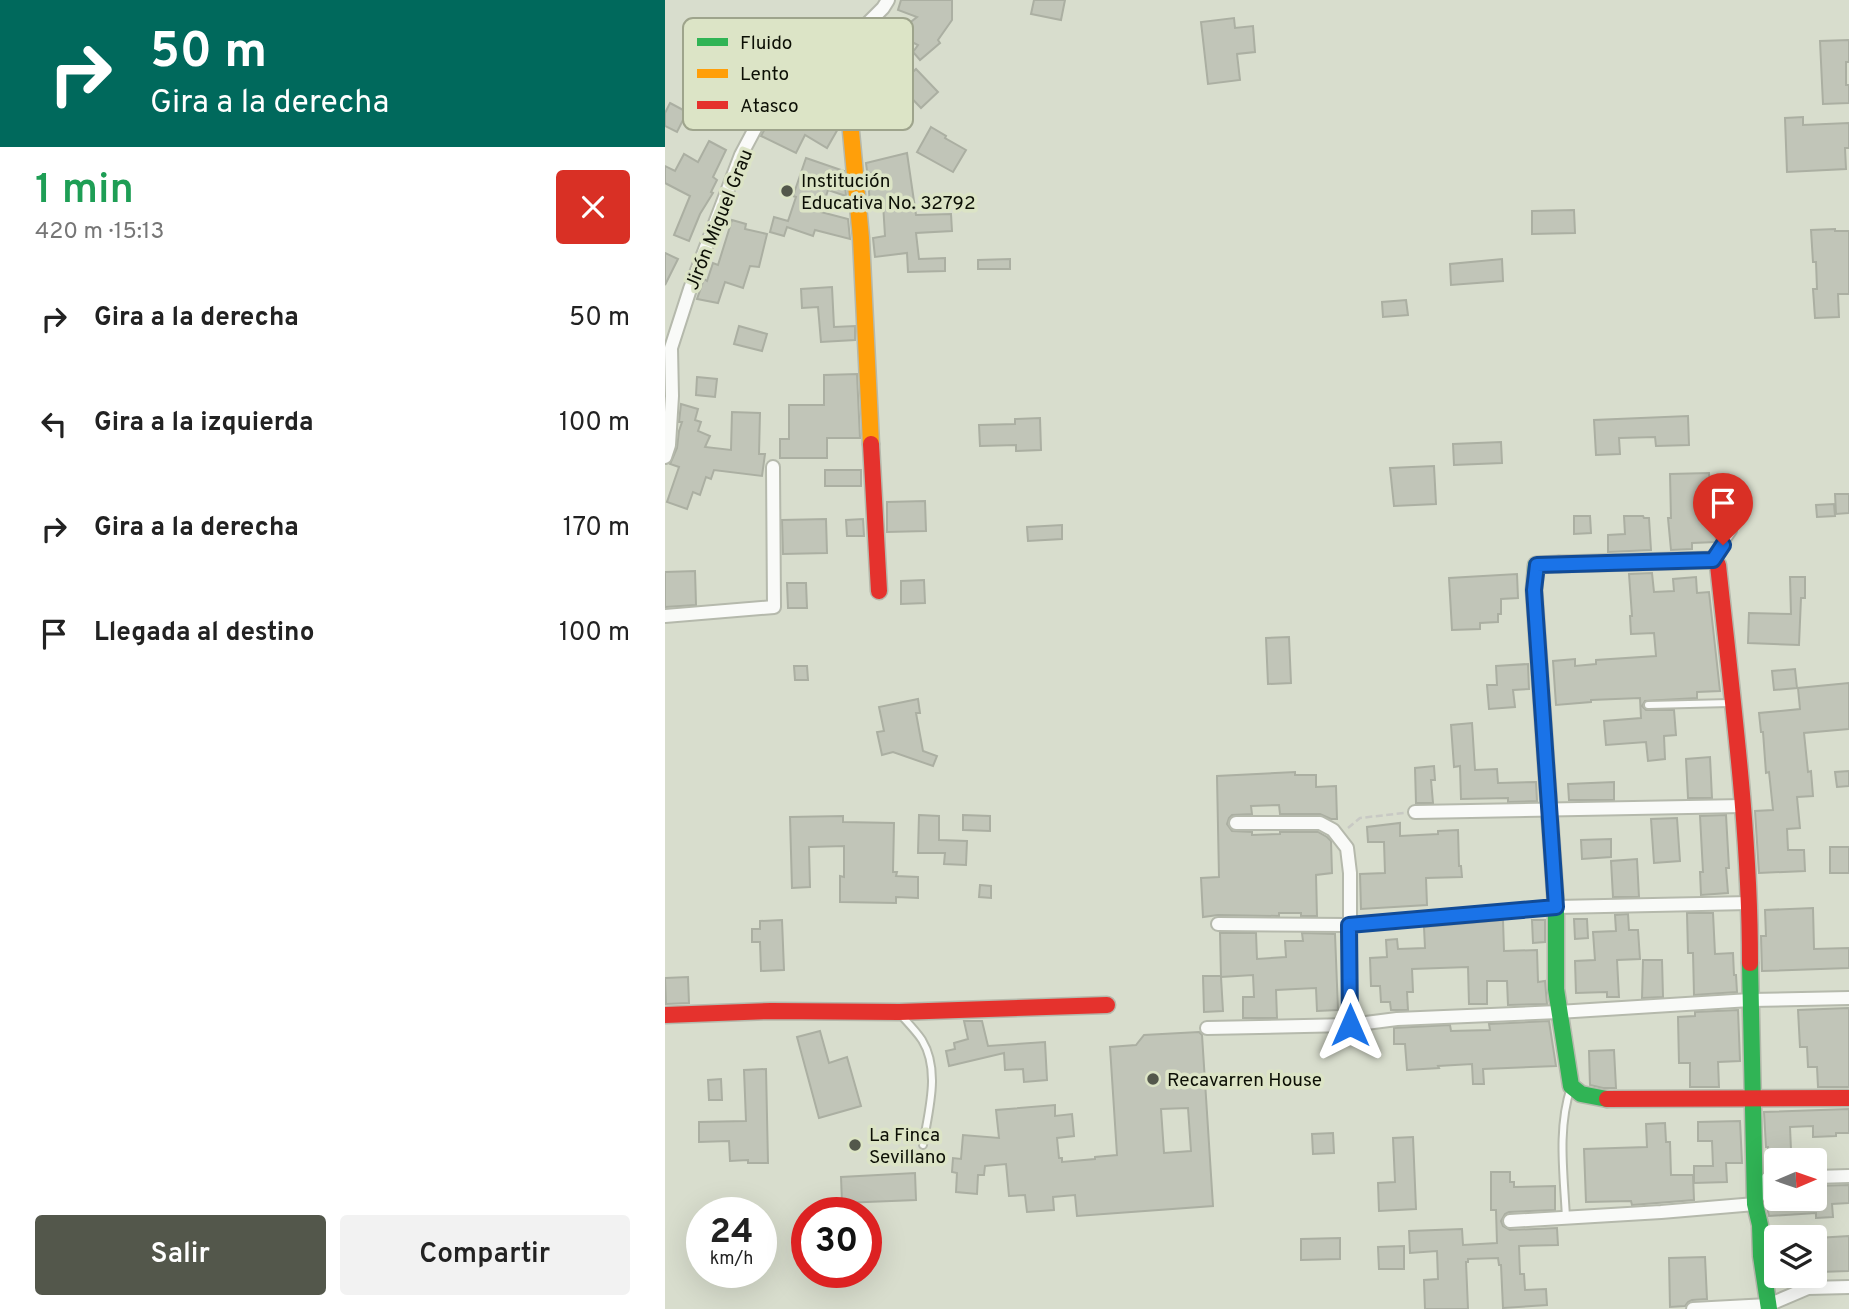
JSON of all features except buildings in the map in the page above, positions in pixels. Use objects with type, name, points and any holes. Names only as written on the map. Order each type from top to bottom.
[{"type":"street","name":"Jirón Miguel Grau","points":[[873,18],[888,0]]},
{"type":"street","name":"Jirón Miguel Grau","points":[[665,457],[669,445],[672,396],[671,348],[690,289],[741,155],[754,130]]},
{"type":"street","points":[[851,130],[865,287],[879,591]]},
{"type":"street","points":[[665,616],[774,607],[773,467]]},
{"type":"street","points":[[1768,1307],[1760,1225],[1755,1204],[1753,1097],[1750,1000],[1750,903],[1743,806],[1718,565],[1713,560],[1537,565],[1534,590],[1556,907],[1556,989],[1571,1086],[1581,1094],[1602,1099],[1753,1097],[1849,1098]]},
{"type":"street","points":[[1415,812],[1743,806]]},
{"type":"street","points":[[1236,823],[1320,823],[1333,830],[1347,848],[1350,873],[1350,1025]]},
{"type":"street","points":[[1218,924],[1349,925],[1556,907],[1750,903]]},
{"type":"street","points":[[1206,1028],[1350,1025],[1397,1019],[1750,1000],[1849,998]]},
{"type":"street","points":[[665,1015],[771,1011],[899,1013],[1107,1005]]},
{"type":"street","points":[[1827,1177],[1849,1177]]},
{"type":"street","points":[[1755,1204],[1764,1185]]},
{"type":"street","points":[[1510,1221],[1755,1204]]},
{"type":"street","points":[[1693,1309],[1768,1307],[1808,1288],[1849,1287]]},
{"type":"lane","points":[[1713,560],[1733,531]]},
{"type":"lane","points":[[1648,705],[1732,703]]},
{"type":"lane","points":[[899,1013],[922,1040],[931,1061],[932,1081],[923,1145]]},
{"type":"lane","points":[[1566,1218],[1562,1142],[1567,1097],[1571,1086]]},
{"type":"path","points":[[1338,836],[1360,818],[1415,812]]},
{"type":"traffic: fast","points":[[1559,564],[1536,565],[1534,590],[1556,907],[1556,989],[1571,1086],[1581,1094],[1607,1099]]},
{"type":"traffic: fast","points":[[1750,963],[1755,1204],[1760,1225],[1761,1256],[1769,1309]]},
{"type":"traffic: slow","points":[[851,130],[861,238],[871,444]]},
{"type":"traffic: jam","points":[[871,444],[879,591]]},
{"type":"traffic: jam","points":[[1559,564],[1713,560],[1718,565],[1744,813],[1750,963]]},
{"type":"traffic: jam","points":[[665,1015],[771,1011],[899,1012],[1107,1005]]},
{"type":"traffic: jam","points":[[1607,1099],[1849,1098]]},
{"type":"place","name":"Institución Educativa No. 32792","points":[[787,191]]},
{"type":"place","name":"Recavarren House","points":[[1153,1079]]},
{"type":"place","name":"La Finca Sevillano","points":[[855,1145]]},
{"type":"route","points":[[1350,1025],[1349,925],[1556,907],[1534,590],[1537,565],[1713,560],[1723,545]]}]
